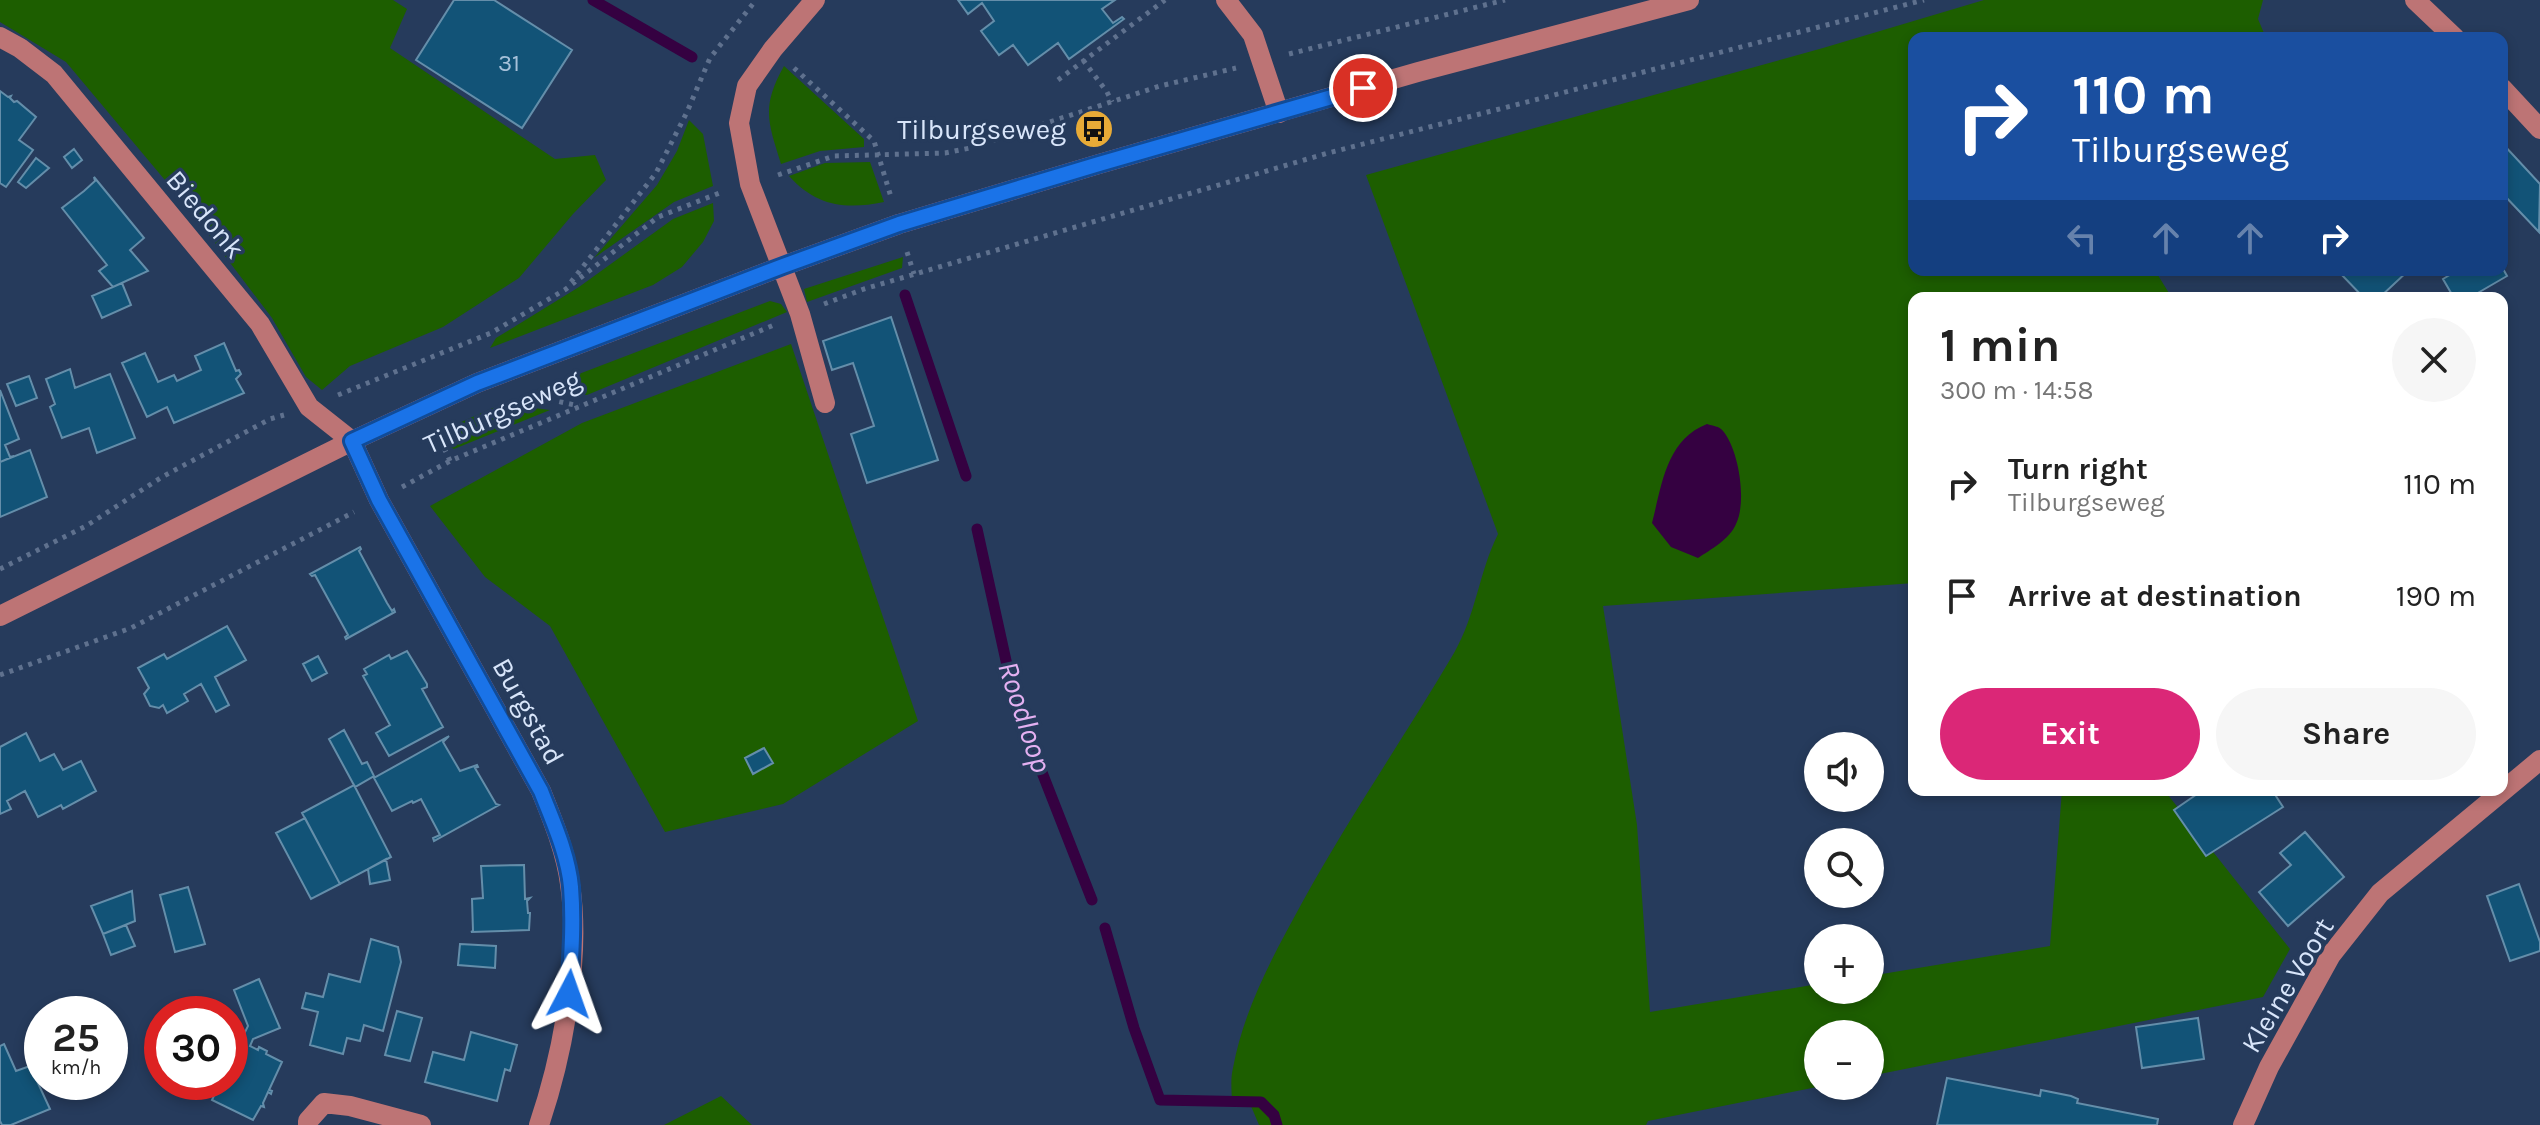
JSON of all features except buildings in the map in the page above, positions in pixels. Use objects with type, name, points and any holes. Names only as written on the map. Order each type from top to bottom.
[{"type":"street","points":[[815,0],[773,49],[747,86],[739,123],[750,184],[800,314],[825,403]]},
{"type":"street","points":[[1226,0],[1253,35],[1279,113]]},
{"type":"street","name":"Tilburgseweg","points":[[0,616],[352,441],[477,383],[783,266],[899,224],[1084,168],[1418,72],[1689,0]]},
{"type":"street","points":[[2415,0],[2449,32]]},
{"type":"street","name":"Biedonk","points":[[0,37],[54,74],[260,324],[309,407],[352,441]]},
{"type":"street","points":[[2508,94],[2540,129]]},
{"type":"street","name":"Burgstad","points":[[352,441],[379,500],[541,791],[559,838],[571,885],[573,938],[569,994],[555,1078],[539,1125]]},
{"type":"street","name":"Kleine Voort","points":[[2508,787],[2540,760]]},
{"type":"street","name":"Kleine Voort","points":[[2243,1125],[2269,1067],[2331,955],[2380,893],[2497,796]]},
{"type":"street","points":[[308,1125],[324,1103],[350,1106],[421,1125]]},
{"type":"path","points":[[566,289],[656,173],[710,58],[756,0]]},
{"type":"path","points":[[1058,80],[1165,0]]},
{"type":"path","points":[[0,569],[86,526],[162,477],[270,419],[309,407],[491,333],[566,289],[658,217],[713,194],[834,156],[945,153],[970,148],[1160,86],[1505,0]]},
{"type":"path","name":"Tilburgseweg","points":[[0,675],[131,628],[450,461],[864,289],[1328,153],[1924,0]]},
{"type":"path","points":[[739,19],[874,141],[878,155]]},
{"type":"path","points":[[1083,60],[1112,102]]},
{"type":"green space","points":[[0,0],[393,0],[407,9],[390,48],[555,159],[595,155],[606,180],[519,278],[443,327],[350,366],[322,390],[306,377],[272,318],[190,210],[66,62],[0,22]]},
{"type":"green space","points":[[1984,0],[2263,0],[2258,19],[2263,32],[1908,32],[1908,276],[2158,276],[2168,292],[1908,292],[1908,583],[1603,606],[1637,825],[1650,1012],[1804,986],[1804,1004],[1884,1004],[1884,974],[2050,946],[2062,796],[2169,796],[2290,949],[2263,997],[1884,1073],[1884,1020],[1804,1020],[1804,1090],[1648,1121],[1646,1125],[1259,1125],[1251,1106],[1232,1104],[1231,1082],[1238,1046],[1261,982],[1321,869],[1454,653],[1498,534],[1366,175]]},
{"type":"green space","points":[[784,66],[864,139],[864,147],[820,151],[781,164],[769,115],[772,93]]},
{"type":"green space","points":[[689,120],[703,134],[713,186],[674,202],[594,258],[657,185],[677,151]]},
{"type":"green space","points":[[870,162],[884,202],[856,206],[821,200],[789,176],[825,163]]},
{"type":"green space","points":[[713,203],[714,221],[703,242],[682,267],[653,285],[490,348],[496,338],[579,287],[673,219]]},
{"type":"green space","points":[[903,257],[902,268],[807,302],[804,289]]},
{"type":"green space","points":[[770,301],[781,304],[787,312],[587,395],[537,390]]},
{"type":"green space","points":[[791,344],[918,721],[783,804],[665,832],[550,626],[485,577],[430,506],[582,423]]},
{"type":"green space","points":[[502,404],[550,410],[454,449],[450,447],[447,437],[450,427]]},
{"type":"green space","points":[[721,1096],[752,1125],[664,1125]]},
{"type":"shaded area","points":[[1707,424],[1721,429],[1729,440],[1740,476],[1741,503],[1736,524],[1729,535],[1698,558],[1671,547],[1652,523],[1663,479],[1674,452],[1693,431]]},
{"type":"waterway","name":"Roodloop","points":[[593,0],[692,57]]},
{"type":"waterway","name":"Roodloop","points":[[905,295],[966,476]]},
{"type":"waterway","name":"Roodloop","points":[[977,529],[1016,706],[1092,900]]},
{"type":"waterway","name":"Roodloop","points":[[1105,928],[1134,1028],[1160,1100],[1261,1102],[1274,1115],[1277,1125]]},
{"type":"place","name":"Tilburgseweg","points":[[1094,129]]},
{"type":"route","points":[[569,994],[573,938],[571,885],[559,838],[541,791],[379,500],[352,441],[477,383],[899,224],[1363,88]]}]
